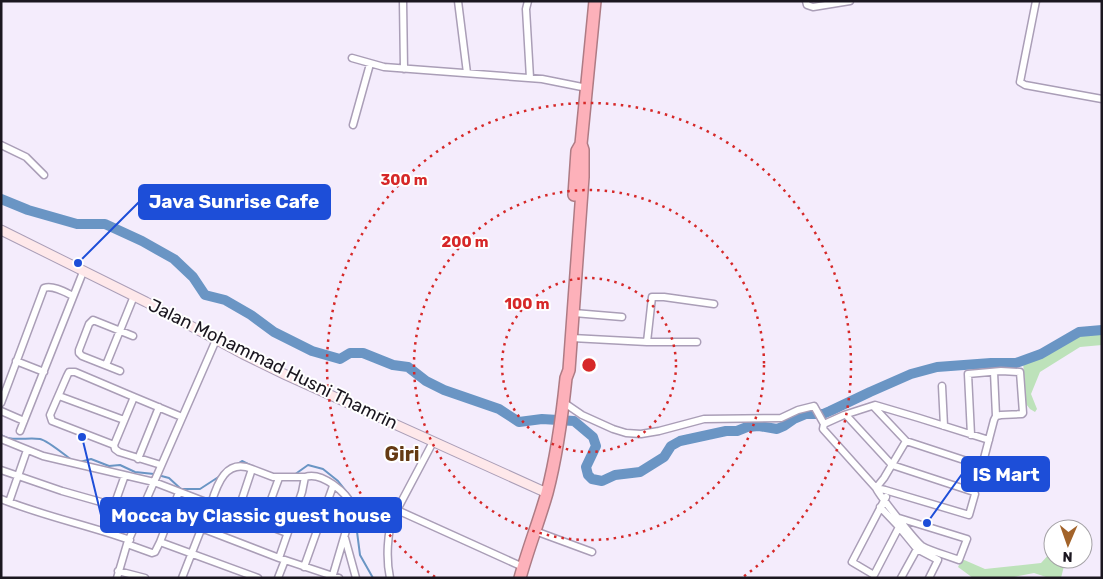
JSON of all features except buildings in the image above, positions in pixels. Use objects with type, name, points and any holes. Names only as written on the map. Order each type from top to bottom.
[{"type":"highway","points":[[566,378],[563,370],[576,163],[577,151],[581,144],[595,1]]},
{"type":"highway","points":[[522,572],[547,493],[560,433],[566,378],[569,370],[583,177],[583,150],[581,144]]},
{"type":"street","points":[[403,1],[404,69]]},
{"type":"street","points":[[458,1],[467,73]]},
{"type":"street","points":[[806,1],[808,5],[813,7],[850,1]]},
{"type":"street","points":[[1036,1],[1020,82],[1025,85],[1102,99]]},
{"type":"street","points":[[527,2],[530,78]]},
{"type":"street","points":[[352,58],[384,67],[542,79],[587,88]]},
{"type":"street","points":[[353,125],[370,64]]},
{"type":"street","points":[[1,145],[26,157],[44,175]]},
{"type":"street","name":"Jalan Mohammad Husni Thamrin","points":[[1,231],[134,296],[278,371],[547,493]]},
{"type":"street","points":[[20,432],[83,272]]},
{"type":"street","points":[[1,403],[44,288],[50,286],[73,296]]},
{"type":"street","points":[[106,365],[134,296]]},
{"type":"street","points":[[647,342],[652,297],[714,304]]},
{"type":"street","points":[[574,313],[622,317]]},
{"type":"street","points":[[120,371],[82,356],[79,350],[89,324],[93,320],[133,336]]},
{"type":"street","points":[[572,338],[647,342],[697,342]]},
{"type":"street","points":[[145,578],[118,574],[160,466],[216,340]]},
{"type":"street","points":[[16,362],[44,372]]},
{"type":"street","points":[[971,435],[968,374],[1001,371],[1020,373],[1023,413],[996,416]]},
{"type":"street","points":[[160,466],[119,452],[114,445],[52,421],[50,416],[67,376],[69,372],[72,372],[182,418]]},
{"type":"street","points":[[873,406],[906,441],[982,466],[996,416],[994,372]]},
{"type":"street","points":[[942,386],[944,426]]},
{"type":"street","points":[[59,396],[124,420]]},
{"type":"street","points":[[114,445],[134,397]]},
{"type":"street","points":[[563,405],[613,429],[641,434],[704,419],[781,418],[798,410],[814,406],[822,422],[823,429],[876,488],[918,547]]},
{"type":"street","points":[[822,422],[875,405],[989,440]]},
{"type":"street","points":[[138,458],[159,407]]},
{"type":"street","points":[[1,411],[24,421]]},
{"type":"street","points":[[846,414],[892,464],[974,492],[975,494],[969,515],[876,488]]},
{"type":"street","points":[[1,439],[27,450],[66,462],[154,481],[287,533]]},
{"type":"street","points":[[876,488],[906,441]]},
{"type":"street","points":[[390,578],[388,557],[390,527],[433,442]]},
{"type":"street","points":[[10,502],[27,450]]},
{"type":"street","points":[[182,578],[222,477],[228,471],[238,466],[279,478],[317,476],[343,492],[357,506],[393,518]]},
{"type":"street","points":[[237,514],[252,469]]},
{"type":"street","points":[[1,470],[62,491],[115,506]]},
{"type":"street","points":[[106,531],[125,475]]},
{"type":"street","points":[[278,578],[287,533],[302,492],[305,477]]},
{"type":"street","points":[[262,524],[279,478]]},
{"type":"street","points":[[304,566],[333,486]]},
{"type":"street","points":[[889,491],[852,562],[874,575],[899,527]]},
{"type":"street","points":[[1,499],[52,517],[106,531],[153,553],[160,542],[179,492]]},
{"type":"street","points":[[170,516],[335,577],[344,538],[357,506]]},
{"type":"street","points":[[880,507],[918,547],[938,560],[929,578]]},
{"type":"street","points":[[397,510],[522,572]]},
{"type":"street","points":[[899,518],[967,539],[959,560],[924,547],[918,547]]},
{"type":"street","points":[[535,531],[592,552]]},
{"type":"street","points":[[344,538],[356,578]]},
{"type":"street","points":[[160,542],[258,578]]},
{"type":"street","points":[[901,578],[918,547]]},
{"type":"green space","points":[[1102,330],[1102,345],[1080,347],[1040,372],[1031,394],[1037,409],[1035,412],[1030,409],[1026,404],[1023,361],[1041,354],[1079,332]]},
{"type":"green space","points":[[962,559],[985,569],[1041,563],[1043,561],[1043,569],[1063,569],[1061,578],[1049,578],[1034,573],[1009,578],[973,578],[958,567]]},
{"type":"waterway","points":[[1,199],[28,210],[77,224],[105,224],[142,241],[174,259],[193,277],[205,295],[225,300],[251,315],[274,332],[312,351],[340,359],[350,353],[363,353],[393,365],[408,367],[426,381],[444,390],[499,409],[519,422],[542,419],[574,421],[593,437],[596,446],[586,467],[588,475],[592,479],[602,481],[615,475],[640,472],[664,457],[671,446],[680,441],[726,431],[737,431],[747,427],[759,426],[777,429],[806,414],[823,414],[911,374],[937,367],[1016,363],[1041,354],[1079,332],[1102,330]]},
{"type":"waterway","points":[[1,435],[10,438],[43,440],[73,461]]},
{"type":"waterway","points":[[80,462],[91,459],[109,466],[120,465],[135,472],[169,478],[181,489],[200,489],[220,476]]},
{"type":"waterway","points":[[236,465],[242,461],[254,467]]},
{"type":"waterway","points":[[294,475],[308,465],[323,469],[338,481],[358,506],[360,517],[356,524],[360,555],[373,578]]},
{"type":"place","name":"Java Sunrise Cafe","points":[[78,263]]},
{"type":"place","name":"Mocca by Classic guest house","points":[[82,437]]},
{"type":"place","name":"IS Mart","points":[[927,523]]},
{"type":"district","name":"Giri","points":[[402,454]]}]
